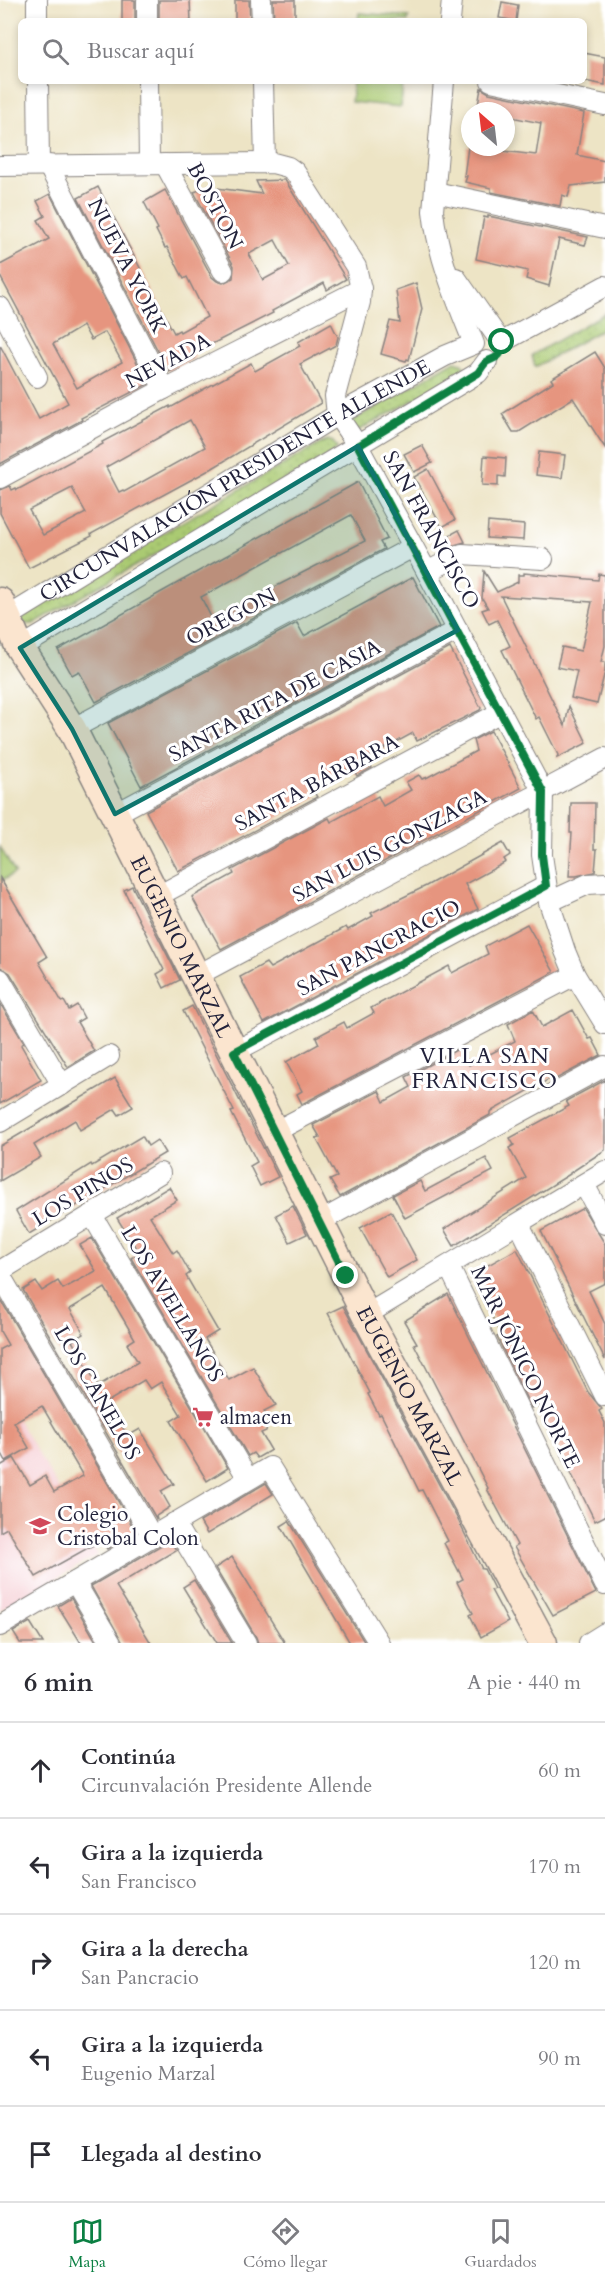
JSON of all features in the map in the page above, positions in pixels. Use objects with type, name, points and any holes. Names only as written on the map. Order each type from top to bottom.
[{"type":"main road","name":"EUGENIO MARZAL","points":[[2,614],[10,654],[72,729],[366,1315],[543,1643]]},
{"type":"street","points":[[37,0],[37,18]]},
{"type":"street","points":[[147,0],[147,18]]},
{"type":"street","points":[[261,0],[262,18]]},
{"type":"street","points":[[450,18],[452,0]]},
{"type":"street","name":"NUEVA YORK","points":[[38,84],[44,165],[164,389]]},
{"type":"street","name":"BOSTON","points":[[148,84],[157,164],[223,271]]},
{"type":"street","points":[[263,84],[265,163]]},
{"type":"street","points":[[444,84],[435,192],[436,232],[442,259],[474,344],[474,350],[478,358],[487,361]]},
{"type":"street","points":[[505,84],[605,105]]},
{"type":"street","points":[[0,166],[265,163],[280,164],[295,172],[356,267],[360,289],[358,314],[335,396],[337,415]]},
{"type":"street","points":[[435,192],[605,228]]},
{"type":"street","points":[[442,259],[499,339],[605,286]]},
{"type":"street","name":"NEVADA","points":[[0,478],[164,389],[360,289]]},
{"type":"street","points":[[0,307],[37,377]]},
{"type":"street","name":"CIRCUNVALACIÓN PRESIDENTE ALLENDE","points":[[2,614],[337,415],[445,356],[474,344],[483,334],[499,339],[499,356],[487,361],[478,373],[10,654]]},
{"type":"street","name":"SAN FRANCISCO","points":[[337,415],[358,446],[427,572],[543,792],[542,855],[548,894],[565,951],[575,975],[605,1024]]},
{"type":"street","name":"OREGON","points":[[72,729],[413,547]]},
{"type":"street","points":[[427,572],[462,554],[543,559]]},
{"type":"street","name":"SANTA RITA DE CASIA","points":[[115,814],[458,630]]},
{"type":"street","name":"SANTA BÁRBARA","points":[[156,897],[501,712]]},
{"type":"street","name":"SAN LUIS GONZAGA","points":[[196,976],[605,758]]},
{"type":"street","name":"SAN PANCRACIO","points":[[234,1052],[548,894],[588,884],[605,883]]},
{"type":"street","points":[[274,1132],[575,975]]},
{"type":"street","points":[[0,979],[62,1085]]},
{"type":"street","points":[[0,1122],[109,1056]]},
{"type":"street","points":[[320,1222],[605,1066]]},
{"type":"street","points":[[366,1315],[605,1171]]},
{"type":"street","name":"LOS PINOS","points":[[0,1273],[160,1173]]},
{"type":"street","points":[[584,1184],[605,1224]]},
{"type":"street","name":"LOS AVELLANOS","points":[[92,1215],[248,1479]]},
{"type":"street","points":[[519,1224],[605,1396]]},
{"type":"street","name":"MAR JÓNICO NORTE","points":[[449,1267],[605,1585]]},
{"type":"street","name":"LOS CANELOS","points":[[0,1273],[152,1536]]},
{"type":"street","points":[[0,1626],[270,1467],[379,1643]]},
{"type":"street","points":[[174,1523],[246,1643]]},
{"type":"street","points":[[75,1582],[111,1643]]},
{"type":"street","points":[[589,1643],[605,1634]]},
{"type":"highlighted area","points":[[358,446],[458,630],[115,814],[72,729],[20,648]]},
{"type":"shaded area","name":"Colegio Cristobal Colon","points":[[0,1389],[98,1555],[0,1610]]},
{"type":"green space","points":[[359,13],[409,17],[409,18],[358,18]]},
{"type":"green space","points":[[353,84],[403,84],[401,107],[351,102]]},
{"type":"green space","points":[[605,313],[605,328],[535,367],[532,355]]},
{"type":"green space","points":[[455,361],[464,367],[463,373],[356,432],[350,422]]},
{"type":"green space","points":[[327,440],[333,442],[337,448],[332,454],[33,624],[24,624],[21,619],[25,611]]},
{"type":"green space","points":[[0,847],[15,873],[0,882]]},
{"type":"building","points":[[122,0],[135,0],[135,18],[122,18]]},
{"type":"building","points":[[159,0],[190,0],[191,18],[159,18]]},
{"type":"building","points":[[235,0],[249,0],[250,18],[235,18]]},
{"type":"building","points":[[273,0],[295,0],[295,18],[274,18]]},
{"type":"building","points":[[502,2],[518,5],[516,18],[499,18]]},
{"type":"building","points":[[587,54],[605,57],[605,85],[587,82]]},
{"type":"building","points":[[481,88],[489,93],[584,113],[577,155],[605,161],[605,182],[571,186],[568,197],[562,195],[560,206],[491,192],[491,188],[465,182],[467,156],[515,156],[515,152],[536,155],[541,123],[515,118],[515,102],[479,102]]},
{"type":"building","points":[[285,180],[346,279],[327,290],[324,283],[272,311],[273,313],[192,354],[195,358],[169,372],[78,198],[98,187],[174,333],[207,317],[187,277],[184,279],[167,247],[165,248],[144,202],[165,190],[212,277],[223,283],[233,278],[234,266],[194,192],[209,187],[262,194],[256,181]],"holes":[[[275,240],[289,266],[263,280],[249,254]]]},
{"type":"building","points":[[50,194],[148,384],[81,418],[82,420],[0,464],[0,345],[39,419],[68,403],[0,276],[0,265],[49,239],[38,220],[45,216],[37,201]],"holes":[[[83,326],[91,340],[105,332],[122,362],[77,388],[53,344]]]},
{"type":"building","points":[[488,216],[588,237],[585,245],[559,239],[549,286],[526,279],[528,271],[476,259],[484,217],[488,218]]},
{"type":"building","points":[[416,283],[422,309],[409,360],[381,354],[390,321],[400,323],[396,290]]},
{"type":"building","points":[[331,323],[338,337],[336,345],[300,364],[321,403],[211,469],[91,534],[92,536],[29,568],[0,513],[0,490],[10,486],[12,490],[16,488],[17,490],[251,363],[255,371],[300,346],[298,342]],"holes":[[[190,420],[205,447],[124,492],[123,490],[119,492],[106,467]],[[72,488],[86,513],[43,535],[29,510]]]},
{"type":"building","points":[[595,352],[605,368],[605,448],[573,398],[519,432],[513,432],[502,414],[553,382],[551,379]]},
{"type":"building","points":[[422,445],[432,463],[414,472],[404,454]]},
{"type":"building","points":[[539,452],[565,455],[562,478],[536,475]]},
{"type":"building","points":[[484,456],[506,458],[505,477],[498,476],[498,486],[482,485]]},
{"type":"building","points":[[428,469],[455,520],[442,527],[414,477]]},
{"type":"building","points":[[358,482],[387,539],[380,542],[384,549],[96,702],[79,671],[72,675],[58,650]],"holes":[[[351,515],[365,541],[212,619],[201,597]]]},
{"type":"building","points":[[488,522],[524,525],[523,540],[487,538]]},
{"type":"building","points":[[459,530],[465,542],[451,546],[446,537]]},
{"type":"building","points":[[484,571],[497,592],[518,582],[518,575],[524,575],[524,573],[598,580],[599,574],[605,575],[605,646],[601,662],[605,662],[605,671],[597,704],[571,698],[577,671],[557,667],[562,647],[581,651],[592,602],[501,596],[565,726],[569,706],[587,743],[557,758],[558,755],[539,717],[536,719],[502,650],[510,646],[497,620],[489,624],[482,610],[488,608],[482,598]]},
{"type":"building","points":[[413,577],[439,627],[141,786],[108,723],[297,623],[304,636]]},
{"type":"building","points":[[450,648],[480,710],[417,741],[413,733],[367,758],[372,768],[357,776],[352,767],[312,789],[317,797],[178,871],[146,811]]},
{"type":"building","points":[[491,731],[521,788],[221,949],[192,897],[234,874],[232,870],[329,818],[331,822],[378,796],[383,806],[411,790],[406,782],[419,775],[422,779],[428,777],[476,751],[473,740]]},
{"type":"building","points":[[571,803],[595,803],[594,849],[597,849],[595,872],[576,876],[569,876],[572,833],[570,833]]},
{"type":"building","points":[[503,843],[510,855],[504,859],[506,862],[465,884],[478,909],[264,1023],[240,977],[266,963],[270,968],[346,927],[348,930],[373,916],[371,913],[426,886]]},
{"type":"building","points":[[0,878],[47,957],[39,962],[62,1002],[64,1001],[69,1010],[77,1005],[84,1018],[77,1022],[94,1051],[68,1067],[10,973],[0,967]]},
{"type":"building","points":[[132,886],[180,980],[164,988],[157,974],[164,970],[124,890]]},
{"type":"building","points":[[527,924],[554,972],[302,1104],[297,1094],[302,1091],[286,1062],[319,1044],[316,1037],[344,1022],[347,1028],[374,1013],[371,1008],[449,966],[452,973],[488,954],[485,946]]},
{"type":"building","points":[[0,1003],[24,1043],[21,1045],[41,1080],[0,1104]]},
{"type":"building","points":[[192,1006],[278,1177],[260,1186],[250,1166],[257,1162],[183,1011]]},
{"type":"building","points":[[533,1010],[542,1027],[573,1010],[601,1055],[554,1080],[553,1077],[490,1112],[490,1115],[340,1197],[330,1180],[337,1177],[316,1138],[320,1137],[313,1125],[379,1091],[384,1102],[411,1087],[406,1077],[460,1048],[469,1065],[515,1041],[508,1024]]},
{"type":"building","points":[[115,1078],[133,1107],[119,1115],[115,1109],[80,1130],[75,1120],[34,1145],[41,1157],[0,1181],[0,1146]]},
{"type":"building","points":[[605,1080],[605,1150],[454,1246],[444,1229],[526,1178],[509,1148],[514,1145],[510,1138],[569,1106],[566,1101]]},
{"type":"building","points":[[142,1136],[148,1146],[157,1140],[165,1153],[29,1234],[16,1211],[91,1164],[92,1166]]},
{"type":"building","points":[[486,1158],[493,1171],[405,1218],[393,1195],[420,1181],[425,1191]]},
{"type":"building","points":[[169,1187],[177,1200],[150,1216],[173,1253],[177,1250],[190,1273],[186,1276],[218,1331],[205,1339],[229,1380],[253,1367],[276,1405],[264,1411],[269,1420],[266,1431],[261,1433],[271,1450],[257,1458],[253,1453],[248,1456],[131,1258],[139,1253],[117,1218]]},
{"type":"building","points":[[293,1206],[307,1234],[290,1242],[276,1215]]},
{"type":"building","points":[[583,1208],[605,1244],[605,1283],[589,1291],[605,1324],[605,1360],[541,1231]]},
{"type":"building","points":[[391,1211],[417,1260],[387,1277],[360,1228]]},
{"type":"building","points":[[92,1238],[228,1468],[207,1481],[171,1421],[181,1415],[161,1382],[150,1389],[144,1380],[107,1402],[128,1436],[140,1429],[174,1484],[161,1491],[170,1507],[156,1516],[157,1520],[23,1290],[36,1282],[42,1291],[58,1281],[63,1289],[96,1271],[80,1245]],"holes":[[[105,1288],[135,1339],[127,1344],[138,1362],[98,1386],[72,1341],[84,1334],[70,1309]]]},
{"type":"building","points":[[517,1249],[588,1392],[602,1409],[599,1411],[605,1423],[605,1516],[595,1521],[537,1405],[531,1408],[497,1337],[502,1335],[470,1275]]},
{"type":"building","points":[[448,1294],[596,1593],[553,1615],[514,1547],[517,1545],[404,1321]]},
{"type":"building","points":[[2,1302],[136,1532],[107,1549],[102,1540],[36,1577],[7,1528],[0,1532],[0,1466],[14,1458],[30,1485],[45,1476],[54,1492],[83,1476],[42,1406],[14,1422],[29,1448],[6,1461],[0,1450],[0,1349],[8,1345],[0,1331],[0,1303]]},
{"type":"building","points":[[343,1306],[484,1569],[494,1589],[491,1590],[508,1622],[481,1637],[470,1615],[473,1613],[457,1582],[463,1579],[444,1543],[448,1541],[422,1490],[419,1491],[381,1414],[379,1415],[328,1313]]},
{"type":"building","points":[[266,1483],[273,1494],[207,1534],[200,1522]]},
{"type":"building","points":[[289,1521],[365,1643],[350,1643],[281,1526]]},
{"type":"building","points":[[170,1540],[176,1550],[116,1586],[151,1643],[123,1643],[91,1586]]},
{"type":"building","points":[[232,1557],[285,1643],[258,1643],[215,1568]]},
{"type":"building","points":[[194,1580],[232,1643],[217,1643],[183,1587]]},
{"type":"building","points":[[71,1598],[97,1643],[81,1643],[58,1606]]},
{"type":"building","points":[[30,1622],[43,1643],[20,1643],[13,1632]]},
{"type":"place","name":"almacen","points":[[203,1417]]},
{"type":"place","name":"Colegio Cristobal Colon","points":[[40,1526]]},
{"type":"district","name":"VILLA SAN FRANCISCO","points":[[485,1068]]},
{"type":"route","points":[[346,1276],[234,1052],[546,886],[542,855],[543,792],[358,446],[478,373],[487,361],[492,361],[499,356],[502,352],[502,342]]}]
